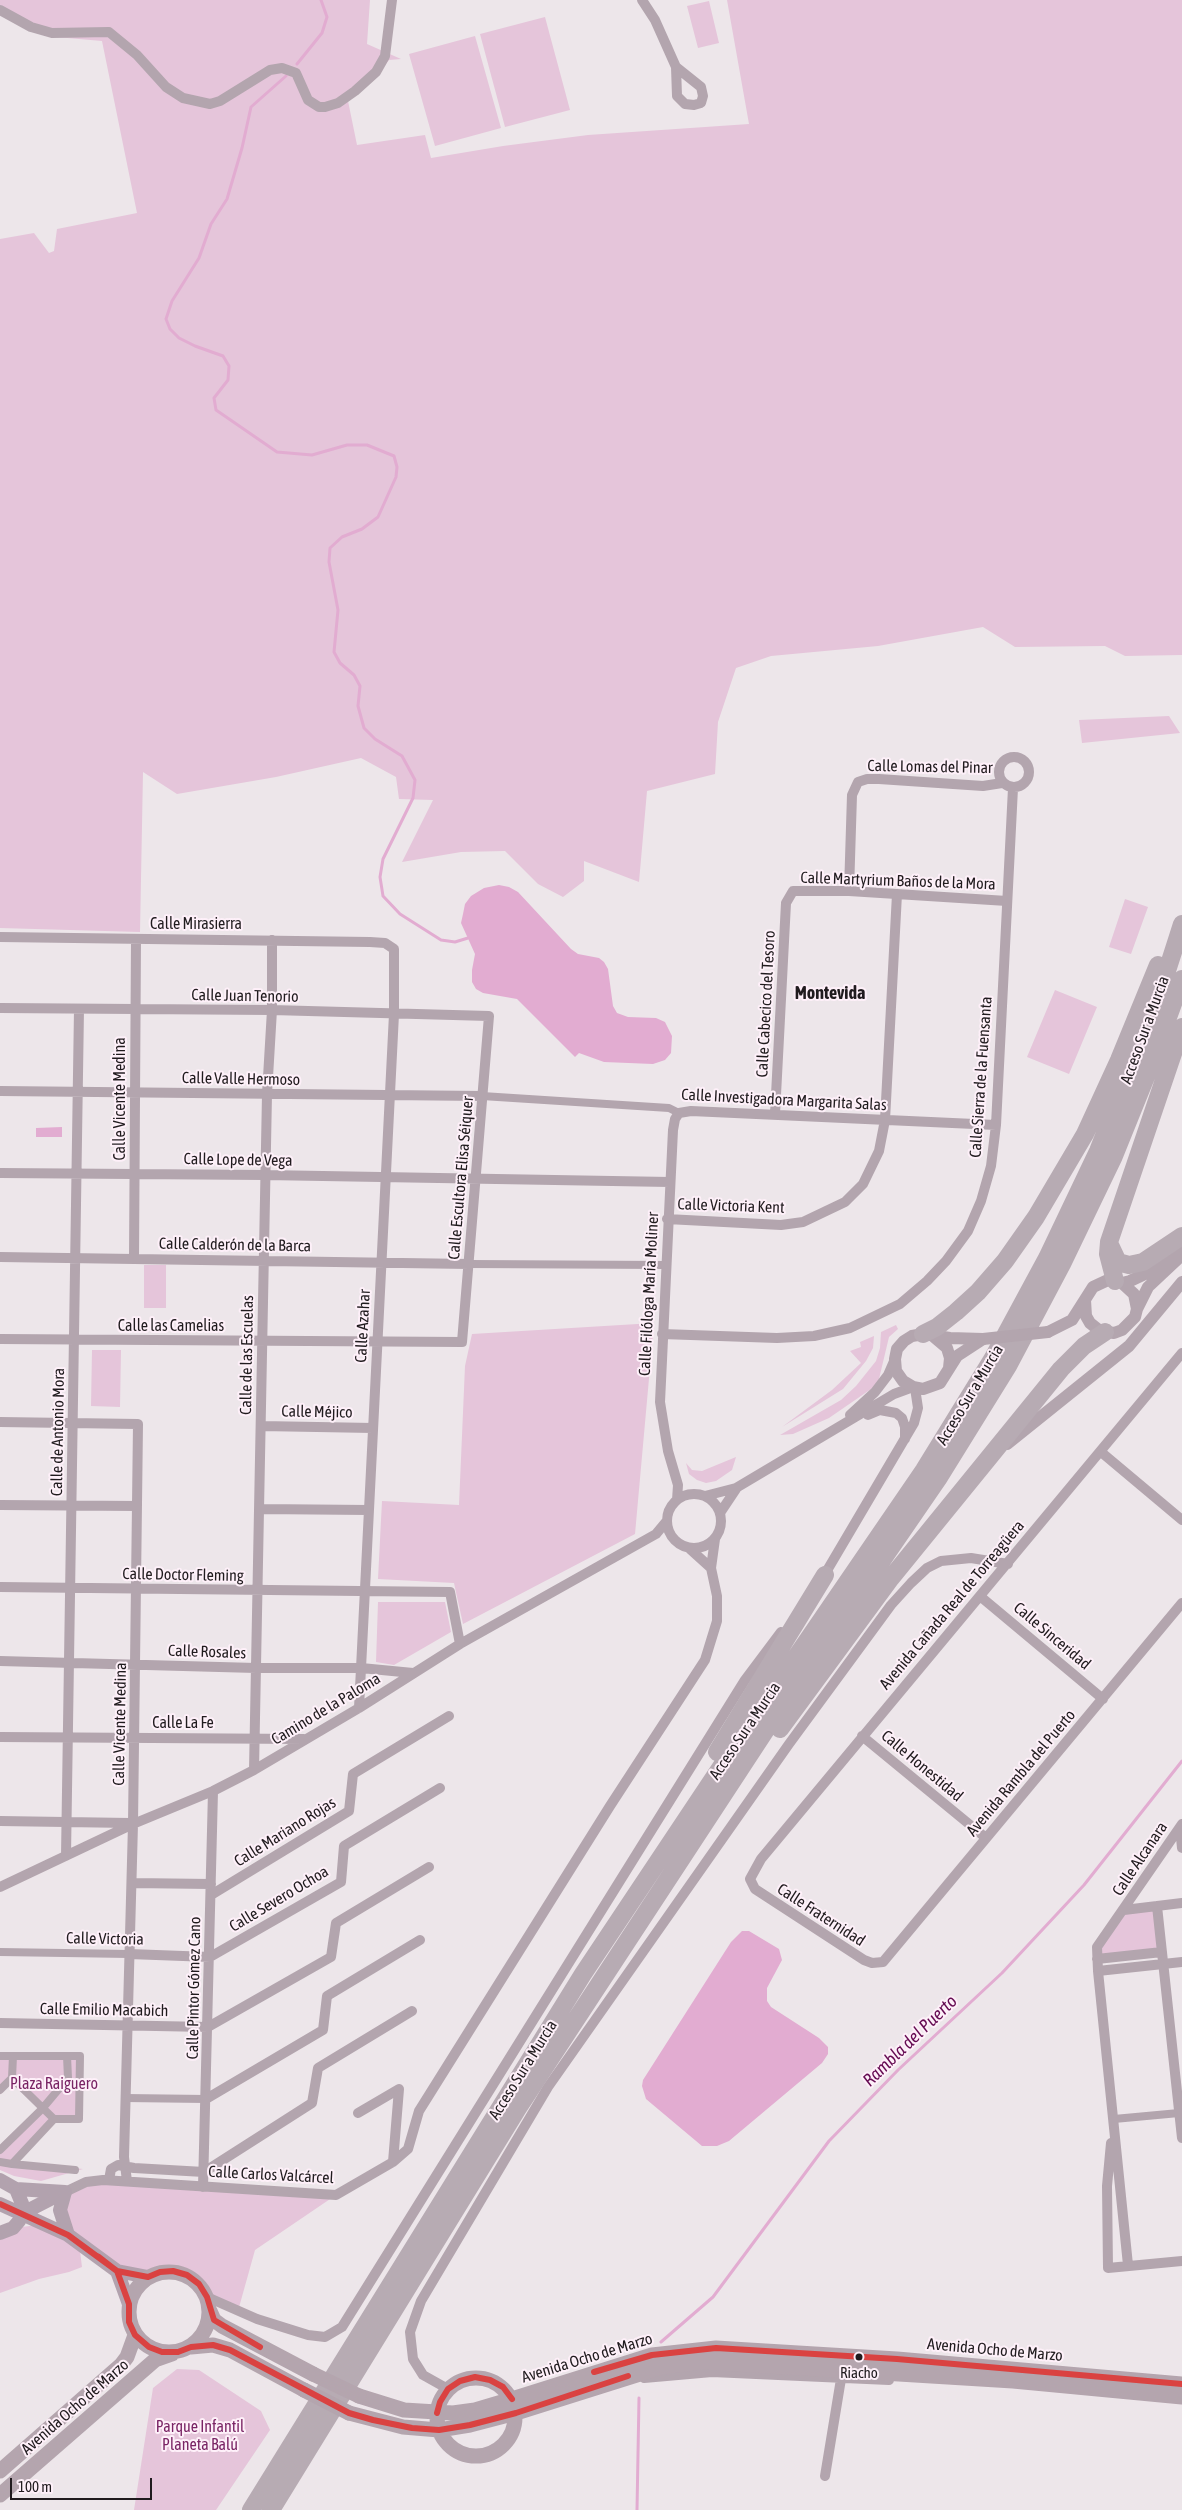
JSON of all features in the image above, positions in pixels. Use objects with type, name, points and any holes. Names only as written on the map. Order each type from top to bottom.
[{"type":"highway","points":[[927,1335],[978,1292],[1005,1261],[1036,1217],[1085,1134],[1119,1060],[1162,954],[1182,918]]},
{"type":"highway","name":"Acceso Sur a Murcia","points":[[252,2510],[583,1974],[733,1748],[924,1470],[994,1358],[1048,1258],[1102,1142],[1157,1002],[1182,924]]},
{"type":"highway","name":"Acceso Sur a Murcia","points":[[271,2510],[518,2108],[742,1766],[938,1479],[1008,1366],[1062,1264],[1114,1156],[1147,1075],[1182,979]]},
{"type":"highway","points":[[1118,1282],[1108,1254],[1109,1242],[1182,1027]]},
{"type":"highway","points":[[1109,1242],[1118,1262],[1129,1265],[1143,1262],[1182,1236]]},
{"type":"highway","points":[[742,1766],[756,1762],[891,1578],[993,1455],[1061,1369],[1100,1330]]},
{"type":"highway","points":[[583,1974],[825,1575]]},
{"type":"main road","points":[[0,2180],[16,2188],[65,2192]]},
{"type":"main road","points":[[16,2188],[21,2196],[23,2213]]},
{"type":"main road","points":[[13,2228],[23,2213],[65,2192]]},
{"type":"main road","points":[[65,2192],[60,2210],[68,2235]]},
{"type":"main road","points":[[0,2204],[68,2235],[117,2270],[148,2277]]},
{"type":"main road","points":[[0,2233],[13,2228],[46,2224]]},
{"type":"main road","points":[[117,2270],[129,2304],[129,2322],[135,2335],[149,2348],[162,2352],[184,2349],[205,2331],[209,2304],[199,2284],[187,2275],[173,2271],[160,2272],[148,2277],[136,2288],[129,2304]]},
{"type":"main road","name":"Avenida Ocho de Marzo","points":[[209,2304],[214,2320],[222,2326],[359,2396],[404,2410],[437,2413],[514,2406],[662,2367],[703,2362],[1013,2381],[1182,2397]]},
{"type":"main road","name":"Avenida Ocho de Marzo","points":[[0,2471],[121,2365],[127,2357],[135,2335]]},
{"type":"main road","name":"Avenida Ocho de Marzo","points":[[0,2495],[155,2360],[184,2349],[213,2345],[230,2350],[349,2413],[403,2426],[439,2430],[470,2425],[514,2406],[652,2355],[716,2348],[907,2360],[1182,2384]]},
{"type":"main road","points":[[475,2378],[490,2380],[503,2387],[514,2406],[513,2432],[507,2442],[498,2450],[487,2455],[476,2456],[459,2451],[445,2440],[439,2430],[437,2413],[440,2402],[448,2389],[460,2381],[475,2378]]},
{"type":"street","points":[[0,10],[31,27],[52,33],[109,32],[137,55],[166,87],[183,98],[210,104],[220,101],[270,70],[282,68],[296,73],[308,100],[319,107],[325,107],[338,103],[376,72],[385,56],[392,0]]},
{"type":"street","points":[[642,0],[655,20],[676,68]]},
{"type":"street","points":[[1015,757],[1025,762],[1029,773],[1024,784],[1013,788],[1002,783],[999,772],[1004,761],[1015,757]]},
{"type":"street","name":"Calle Lomas del Pinar","points":[[848,891],[852,795],[858,782],[867,779],[879,779],[983,786],[1002,783]]},
{"type":"street","name":"Calle Sierra de la Fuensanta","points":[[662,1334],[777,1338],[814,1336],[850,1328],[900,1304],[927,1281],[946,1261],[968,1231],[981,1201],[990,1166],[996,1125],[1013,788]]},
{"type":"street","name":"Calle Martyrium Baños de la Mora","points":[[788,896],[793,891],[800,890],[848,891],[1007,901]]},
{"type":"street","name":"Calle Victoria Kent","points":[[667,1219],[781,1225],[803,1222],[845,1202],[863,1184],[879,1151],[885,1120],[897,894]]},
{"type":"street","name":"Calle Cabecico del Tesoro","points":[[775,1114],[788,896]]},
{"type":"street","name":"Calle Mirasierra","points":[[0,937],[272,940],[383,943],[392,946]]},
{"type":"street","name":"Calle Vicente Medina","points":[[134,1259],[136,938]]},
{"type":"street","name":"Calle de las Escuelas","points":[[254,1770],[265,1175],[272,1010],[272,940]]},
{"type":"street","name":"Calle Azahar","points":[[359,1708],[394,1014],[396,956],[392,946]]},
{"type":"street","name":"Calle Juan Tenorio","points":[[0,1008],[272,1010],[489,1016]]},
{"type":"street","name":"Calle de Antonio Mora","points":[[66,1856],[80,1010]]},
{"type":"street","name":"Calle Escultora Elisa Séiquer","points":[[462,1342],[489,1016]]},
{"type":"street","name":"Calle Valle Hermoso","points":[[0,1091],[482,1096]]},
{"type":"street","name":"Calle Investigadora Margarita Salas","points":[[482,1096],[669,1108],[679,1113],[686,1110],[996,1125]]},
{"type":"street","name":"Calle Filóloga María Moliner","points":[[677,1500],[676,1477],[668,1451],[660,1402],[667,1219],[674,1124],[679,1113]]},
{"type":"street","name":"Calle Lope de Vega","points":[[0,1173],[134,1173],[670,1182]]},
{"type":"street","points":[[1048,1332],[1072,1320],[1088,1293],[1100,1282],[1130,1281],[1149,1272],[1182,1242]]},
{"type":"street","points":[[833,1431],[875,1392],[888,1375],[898,1349],[904,1341],[912,1336],[927,1335],[983,1339],[1077,1328],[1114,1333],[1130,1325],[1148,1287],[1182,1256]]},
{"type":"street","name":"Calle Calderón de la Barca","points":[[0,1257],[469,1264]]},
{"type":"street","points":[[469,1264],[665,1265]]},
{"type":"street","points":[[1118,1282],[1134,1294],[1137,1308]]},
{"type":"street","points":[[993,1455],[1129,1346],[1182,1282]]},
{"type":"street","points":[[1085,1300],[1086,1316],[1100,1330]]},
{"type":"street","points":[[927,1335],[947,1348],[950,1358],[949,1368]]},
{"type":"street","name":"Calle las Camelias","points":[[0,1339],[377,1344],[462,1342]]},
{"type":"street","points":[[711,1568],[690,1549],[677,1543],[669,1534],[666,1522],[668,1512],[677,1500],[692,1494],[704,1496],[736,1488],[894,1394],[914,1387],[932,1387],[940,1383],[957,1356],[983,1339]]},
{"type":"street","name":"Avenida Cañada Real de Torreagüera","points":[[750,1879],[761,1858],[981,1597],[1182,1353]]},
{"type":"street","points":[[895,1359],[896,1371],[903,1381],[914,1387]]},
{"type":"street","points":[[209,2304],[308,2335],[325,2337],[342,2327],[745,1680],[825,1575],[914,1423],[918,1408],[914,1387]]},
{"type":"street","points":[[833,1431],[880,1410],[890,1410],[902,1418],[905,1427],[905,1440]]},
{"type":"street","points":[[0,1422],[73,1423]]},
{"type":"street","name":"Calle Vicente Medina","points":[[73,1423],[138,1424],[134,1824],[125,2098],[127,2181]]},
{"type":"street","name":"Calle Méjico","points":[[261,1426],[373,1428]]},
{"type":"street","points":[[1101,1452],[1182,1520]]},
{"type":"street","name":"Calle Filóloga María Moliner","points":[[676,1477],[692,1494]]},
{"type":"street","points":[[720,1513],[736,1488]]},
{"type":"street","points":[[690,1549],[699,1548],[715,1538],[720,1531],[720,1513],[716,1505],[704,1496]]},
{"type":"street","points":[[0,1505],[137,1506]]},
{"type":"street","points":[[259,1509],[369,1510]]},
{"type":"street","name":"Camino de la Paloma","points":[[0,1887],[134,1824],[213,1791],[254,1770],[359,1708],[413,1672],[460,1644],[656,1534],[666,1522]]},
{"type":"street","name":"Camino de la Paloma","points":[[656,1534],[669,1534]]},
{"type":"street","name":"Calle Carlos Valcárcel","points":[[65,2192],[86,2182],[109,2180],[332,2196],[346,2191],[393,2162],[408,2149],[419,2111],[610,1806],[705,1660],[717,1621],[717,1596],[711,1568],[715,1538]]},
{"type":"street","points":[[448,2389],[423,2375],[413,2360],[410,2332],[421,2300],[548,2087],[789,1744],[904,1590],[927,1568],[941,1561],[971,1558],[1008,1564]]},
{"type":"street","name":"Calle Doctor Fleming","points":[[0,1587],[365,1593],[450,1592],[460,1644]]},
{"type":"street","name":"Calle Sinceridad","points":[[981,1597],[1103,1699]]},
{"type":"street","name":"Avenida Rambla del Puerto","points":[[883,1962],[1182,1603]]},
{"type":"street","name":"Calle Rosales","points":[[0,1661],[256,1668],[361,1668],[413,1672]]},
{"type":"street","name":"Calle Mariano Rojas","points":[[211,1889],[349,1811],[353,1774],[449,1716]]},
{"type":"street","name":"Calle Honestidad","points":[[862,1736],[986,1838]]},
{"type":"street","name":"Calle La Fe","points":[[0,1737],[306,1739]]},
{"type":"street","name":"Calle Severo Ochoa","points":[[210,1957],[341,1882],[344,1846],[440,1788]]},
{"type":"street","name":"Calle Pintor Gómez Cano","points":[[204,2187],[213,1791]]},
{"type":"street","points":[[0,1822],[134,1824]]},
{"type":"street","points":[[1181,1826],[1182,1848]]},
{"type":"street","name":"Calle Alcanara","points":[[1096,1958],[1097,1946],[1181,1826]]},
{"type":"street","points":[[208,2027],[331,1957],[336,1923],[429,1867]]},
{"type":"street","name":"Calle Fraternidad","points":[[750,1879],[755,1889],[864,1960],[872,1963],[883,1962]]},
{"type":"street","points":[[132,1883],[211,1889]]},
{"type":"street","points":[[1124,1910],[1182,1903]]},
{"type":"street","points":[[1157,1906],[1162,1952],[1178,2052],[1182,2138]]},
{"type":"street","points":[[125,2098],[206,2099],[323,2030],[327,1996],[420,1940]]},
{"type":"street","name":"Calle Victoria","points":[[0,1952],[210,1957]]},
{"type":"street","points":[[1128,2265],[1096,1958],[1162,1952]]},
{"type":"street","points":[[1098,1971],[1182,1962]]},
{"type":"street","points":[[204,2172],[312,2103],[318,2068],[412,2011]]},
{"type":"street","name":"Calle Emilio Macabich","points":[[0,2023],[208,2027]]},
{"type":"street","points":[[0,2056],[80,2056],[79,2119],[54,2119],[12,2078]]},
{"type":"street","points":[[0,2090],[12,2078],[13,2056]]},
{"type":"street","points":[[0,2150],[42,2108],[68,2078],[67,2056]]},
{"type":"street","points":[[358,2113],[399,2089],[393,2162]]},
{"type":"street","points":[[1114,2119],[1180,2113]]},
{"type":"street","points":[[12,2164],[54,2119]]},
{"type":"street","points":[[1114,2119],[1107,2186],[1108,2268],[1182,2261]]},
{"type":"street","points":[[0,2162],[75,2170]]},
{"type":"street","points":[[109,2180],[114,2166],[126,2166]]},
{"type":"street","name":"Calle Carlos Valcárcel","points":[[126,2166],[204,2172]]},
{"type":"street","points":[[628,2376],[636,2378],[712,2372],[842,2379],[1013,2381]]},
{"type":"street","points":[[825,2476],[842,2379]]},
{"type":"green space","points":[[0,0],[370,0],[367,44],[401,59],[389,60],[371,82],[348,101],[357,145],[425,135],[431,158],[588,135],[749,124],[727,0],[1182,0],[1182,655],[1125,656],[1105,646],[1015,647],[983,627],[878,646],[771,656],[736,668],[718,722],[715,774],[647,791],[639,882],[584,861],[584,881],[563,897],[538,884],[505,851],[461,852],[402,862],[433,800],[399,799],[396,777],[361,758],[276,777],[177,794],[143,772],[140,932],[0,928],[0,239],[34,233],[49,253],[54,251],[57,229],[137,213],[102,41],[56,37],[0,15]]},
{"type":"green space","points":[[709,1],[719,43],[698,48],[687,6]]},
{"type":"green space","points":[[545,17],[570,110],[505,127],[480,34]]},
{"type":"green space","points":[[475,36],[501,128],[435,146],[409,54]]},
{"type":"green space","points":[[1169,716],[1180,733],[1082,743],[1079,720]]},
{"type":"green space","points":[[1125,899],[1148,907],[1131,954],[1109,947]]},
{"type":"green space","points":[[1055,990],[1097,1007],[1069,1074],[1027,1057]]},
{"type":"green space","points":[[144,1265],[166,1265],[166,1308],[144,1308]]},
{"type":"green space","points":[[654,1323],[635,1534],[463,1624],[454,1583],[378,1579],[382,1501],[459,1505],[465,1366],[472,1334]]},
{"type":"green space","points":[[896,1325],[898,1329],[889,1337],[879,1379],[874,1387],[829,1418],[793,1434],[780,1435],[841,1400],[856,1386],[876,1361],[880,1348],[881,1332]]},
{"type":"green space","points":[[874,1336],[873,1348],[866,1361],[843,1389],[782,1427],[832,1390],[861,1363],[850,1351],[861,1347],[860,1342]]},
{"type":"green space","points":[[92,1350],[121,1350],[120,1407],[91,1406]]},
{"type":"green space","points":[[736,1457],[732,1470],[716,1481],[706,1483],[697,1480],[689,1474],[686,1463],[692,1470],[702,1471]]},
{"type":"green space","points":[[378,1602],[445,1602],[451,1632],[394,1665],[376,1662]]},
{"type":"green space","points":[[1157,1906],[1162,1952],[1097,1959],[1097,1947],[1124,1910]]},
{"type":"green space","name":"Plaza Raiguero","points":[[0,2055],[82,2056],[81,2122],[53,2121],[15,2162],[83,2169],[41,2181],[14,2176],[0,2170],[0,2145],[38,2108],[10,2081],[0,2090]]},
{"type":"green space","points":[[86,2182],[336,2195],[255,2250],[238,2311],[207,2297],[199,2284],[187,2275],[173,2271],[160,2272],[148,2277],[117,2271],[79,2243],[82,2267],[39,2279],[0,2293],[0,2233],[13,2228],[46,2224],[68,2234],[65,2192]]},
{"type":"green space","name":"Parque Infantil Planeta Balú","points":[[177,2369],[199,2370],[261,2411],[270,2430],[216,2510],[134,2510],[153,2388]]},
{"type":"shaded area","points":[[499,885],[509,887],[518,892],[571,949],[578,954],[599,958],[604,962],[608,969],[613,1006],[617,1013],[628,1017],[656,1018],[665,1022],[672,1036],[671,1053],[665,1060],[653,1064],[604,1062],[579,1053],[575,1057],[517,999],[483,993],[476,989],[472,982],[475,954],[461,923],[465,904],[471,896],[484,888]]},
{"type":"shaded area","points":[[62,1127],[62,1137],[36,1137],[36,1128]]},
{"type":"shaded area","points":[[742,1931],[749,1931],[779,1949],[782,1960],[767,1988],[767,2001],[771,2007],[819,2038],[828,2047],[828,2054],[822,2063],[729,2141],[717,2146],[702,2146],[646,2099],[642,2086],[643,2080],[731,1942]]},
{"type":"waterway","points":[[297,64],[322,33],[327,17],[321,0]]},
{"type":"waterway","points":[[286,76],[251,107],[242,148],[227,199],[211,224],[199,258],[172,301],[166,319],[170,329],[179,338],[223,356],[229,366],[228,380],[214,398],[216,410],[277,452],[312,455],[347,445],[367,445],[394,456],[397,467],[396,477],[378,517],[362,529],[342,537],[330,548],[329,562],[338,610],[334,652],[340,663],[354,675],[360,686],[358,706],[364,728],[375,739],[402,756],[415,780],[413,798],[383,859],[380,877],[383,896],[400,914],[441,940],[455,942],[468,938]]},
{"type":"waterway","name":"Rambla del Puerto","points":[[661,2342],[713,2297],[829,2141],[898,2070],[1002,1973],[1084,1885],[1182,1761]]},
{"type":"waterway","name":"Rambla del Puerto","points":[[637,2510],[639,2398]]},
{"type":"transit line","points":[[0,2204],[68,2235],[117,2271],[129,2304],[129,2322],[135,2335],[149,2347],[162,2352],[178,2352],[191,2347],[213,2345],[230,2350],[349,2413],[373,2420],[412,2428],[439,2430],[470,2425],[516,2413],[628,2376]]},
{"type":"transit line","points":[[99,2257],[117,2271],[148,2277],[160,2272],[173,2271],[187,2275],[199,2284],[207,2297],[214,2320],[260,2347]]},
{"type":"transit line","points":[[594,2372],[652,2355],[716,2348],[897,2359],[1182,2384]]},
{"type":"transit line","points":[[437,2413],[440,2402],[448,2389],[460,2381],[475,2377],[490,2380],[503,2387],[512,2399]]},
{"type":"place","name":"Riacho","points":[[859,2357]]},
{"type":"district","name":"Montevida","points":[[830,993]]}]
